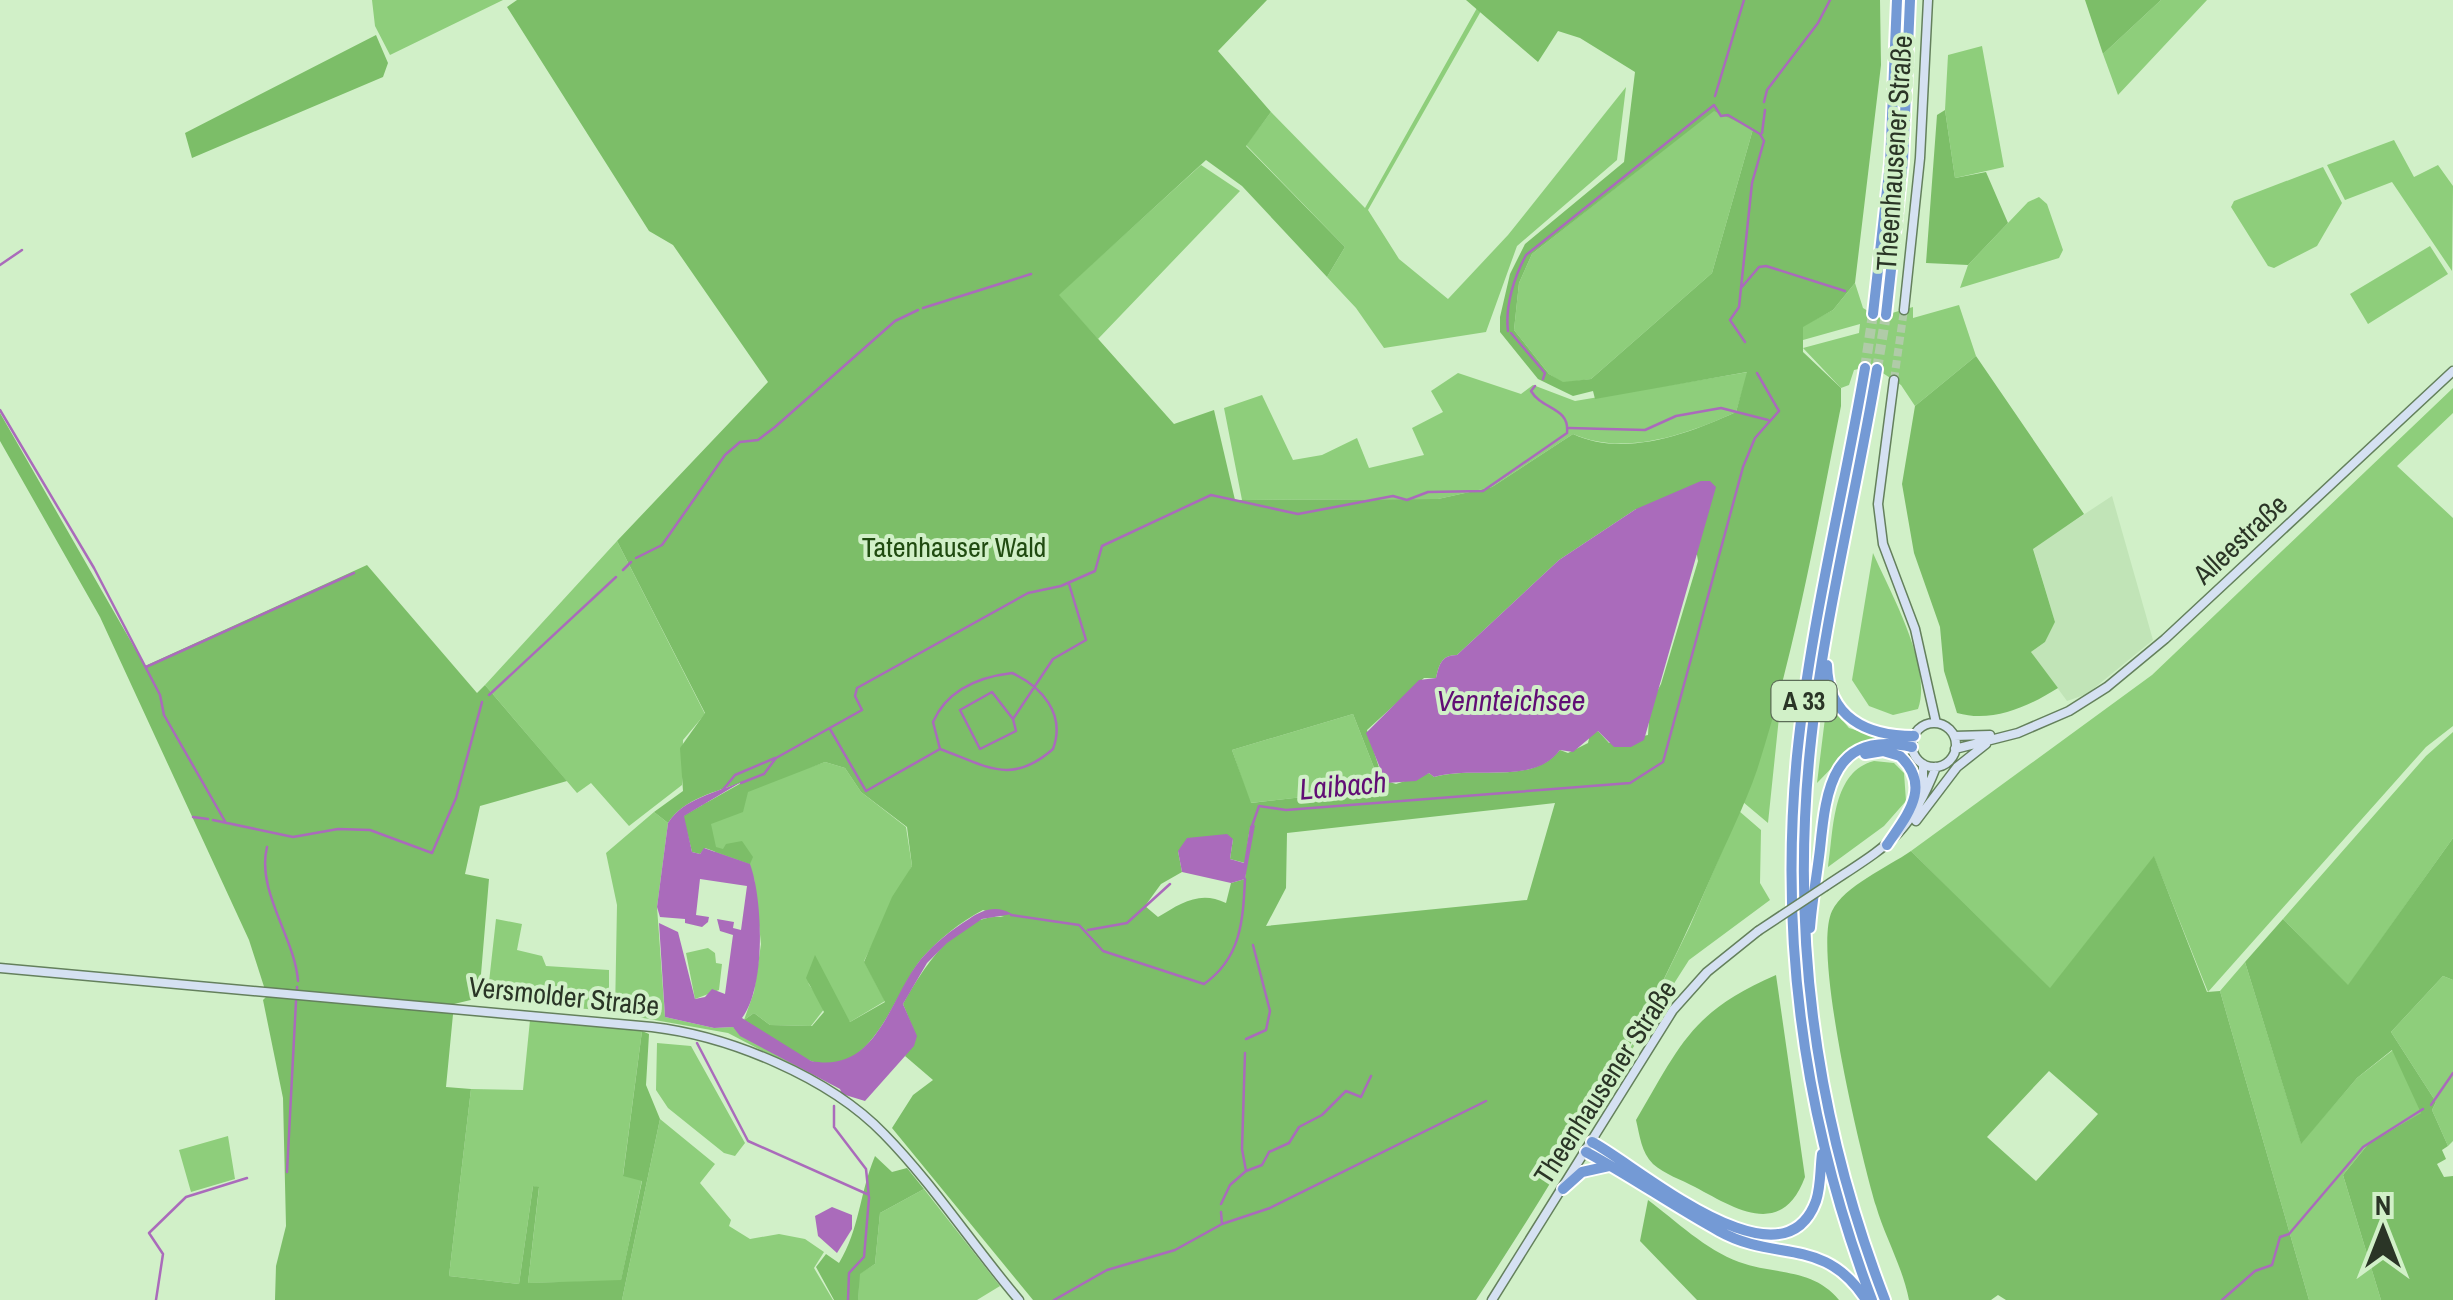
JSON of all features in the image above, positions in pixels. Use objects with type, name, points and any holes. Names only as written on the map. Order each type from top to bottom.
[{"type":"highway","points":[[1873,314],[1890,163],[1897,0]]},
{"type":"highway","points":[[1886,315],[1902,161],[1910,0]]},
{"type":"highway","name":"A 33","points":[[1869,1300],[1822,1148],[1799,1027],[1792,956],[1792,815],[1809,666],[1871,368],[1805,804],[1806,968],[1838,1157],[1886,1300]]},
{"type":"highway","points":[[1827,648],[1830,691],[1847,719],[1866,729],[1913,742]]},
{"type":"highway","points":[[1806,968],[1825,801],[1838,769],[1846,757],[1865,747],[1913,742]]},
{"type":"highway","points":[[1838,769],[1866,753],[1883,751],[1900,756],[1911,768],[1917,790],[1914,805],[1887,846]]},
{"type":"highway","points":[[1589,1147],[1730,1227],[1764,1237],[1787,1231],[1808,1216],[1819,1189],[1822,1148]]},
{"type":"highway","points":[[1589,1147],[1610,1166],[1742,1242],[1822,1258],[1852,1279],[1869,1300]]},
{"type":"highway","points":[[1562,1189],[1582,1172],[1610,1166]]},
{"type":"main road","name":"Theenhausener Straße","points":[[1904,310],[1920,158],[1928,0]]},
{"type":"main road","name":"Alleestraße","points":[[1956,749],[2018,733],[2090,699],[2150,652],[2453,371]]},
{"type":"main road","points":[[1894,380],[1878,504],[1883,544],[1915,629],[1926,672],[1931,724]]},
{"type":"main road","name":"Alleestraße","points":[[1954,736],[1988,736],[2043,723]]},
{"type":"main road","points":[[1931,724],[1954,736],[1956,749],[1948,762],[1936,767],[1923,764],[1913,742],[1931,724]]},
{"type":"main road","points":[[1905,831],[1970,753],[2018,733]]},
{"type":"main road","name":"Theenhausener Straße","points":[[1922,802],[1923,764]]},
{"type":"main road","name":"Theenhausener Straße","points":[[1492,1300],[1673,1010],[1706,972],[1758,930],[1905,831],[1936,767]]},
{"type":"main road","name":"Versmolder Straße","points":[[0,968],[652,1027],[728,1042],[834,1096],[882,1132],[1019,1300]]},
{"type":"shaded area","points":[[2112,496],[2153,640],[2087,694],[2067,701],[2031,652],[2045,642],[2055,622],[2033,548]]},
{"type":"green space","points":[[372,0],[503,0],[390,55],[375,26]]},
{"type":"green space","name":"Tatenhauser Wald","points":[[517,0],[1267,0],[1218,51],[1271,112],[1246,146],[1345,247],[1327,277],[1242,186],[1206,160],[1059,295],[1174,424],[1214,410],[1235,500],[1438,499],[1492,487],[1573,434],[1613,444],[1634,443],[1677,435],[1717,420],[1736,412],[1747,372],[1595,399],[1593,391],[1573,396],[1538,379],[1500,332],[1510,274],[1525,244],[1624,162],[1635,72],[1580,38],[1558,31],[1538,62],[1466,0],[1880,0],[1881,65],[1855,283],[1833,310],[1803,327],[1803,352],[1841,388],[1841,406],[1794,635],[1771,725],[1741,809],[1661,985],[1573,1145],[1476,1300],[1033,1300],[892,1128],[913,1095],[933,1080],[905,1056],[916,1036],[903,1004],[931,960],[957,933],[987,918],[1004,917],[983,910],[935,944],[912,972],[879,1030],[850,1059],[832,1064],[811,1061],[744,1020],[754,1013],[770,1025],[812,1026],[824,1012],[806,978],[815,955],[850,1022],[885,1002],[864,962],[892,897],[912,866],[907,827],[861,792],[845,768],[825,762],[748,792],[743,812],[711,824],[716,847],[723,849],[726,844],[742,841],[753,857],[750,864],[705,848],[700,854],[692,852],[683,816],[743,782],[692,802],[668,823],[654,812],[683,791],[680,748],[705,713],[617,541],[768,382],[673,245],[649,231],[507,7]],"holes":[[[1714,111],[1753,129],[1712,273],[1591,379],[1563,382],[1549,374],[1514,330],[1519,283],[1532,254]],[[1636,509],[1697,555],[1661,684],[1650,705],[1648,735],[1609,743],[1598,731],[1590,734],[1588,743],[1568,753],[1560,750],[1548,761],[1518,771],[1434,777],[1429,773],[1396,784],[1383,780],[1367,730],[1424,678],[1436,678],[1444,659],[1457,655],[1559,560]],[[1353,714],[1382,788],[1251,803],[1232,750]],[[1555,803],[1527,900],[1266,926],[1286,888],[1287,833]],[[1250,826],[1245,879],[1231,883],[1226,903],[1199,898],[1158,917],[1145,906],[1161,884],[1182,872],[1178,851],[1233,839],[1230,859],[1245,863]]]},
{"type":"green space","points":[[2085,0],[2161,0],[2103,54]]},
{"type":"green space","points":[[2161,0],[2207,0],[2118,95],[2103,54]]},
{"type":"green space","points":[[1477,8],[1481,11],[1368,210],[1399,259],[1448,299],[1508,235],[1626,87],[1617,160],[1517,246],[1486,332],[1384,348],[1356,308],[1327,277],[1345,247],[1246,145],[1271,112],[1365,208]]},
{"type":"green space","points":[[376,35],[388,63],[383,77],[192,158],[185,133]]},
{"type":"green space","points":[[1982,46],[2004,167],[1955,178],[1945,110],[1948,55]]},
{"type":"green space","points":[[1714,110],[1753,129],[1712,273],[1591,379],[1563,383],[1549,374],[1514,330],[1519,283],[1532,254]]},
{"type":"green space","points":[[1945,110],[1955,178],[1986,172],[2008,223],[1968,265],[1926,263],[1937,115]]},
{"type":"green space","points":[[2394,140],[2414,177],[2438,165],[2453,186],[2452,271],[2392,182],[2345,200],[2327,165]]},
{"type":"green space","points":[[1201,165],[1240,191],[1098,339],[1058,295]]},
{"type":"green space","points":[[2323,167],[2342,203],[2317,246],[2274,268],[2268,266],[2231,207],[2234,201]]},
{"type":"green space","points":[[2039,197],[2047,204],[2063,250],[2059,258],[1960,288],[1968,265],[2028,202]]},
{"type":"green space","points":[[2430,246],[2448,274],[2368,324],[2350,294]]},
{"type":"green space","points":[[1855,283],[1863,308],[1878,317],[1913,307],[1913,318],[1959,305],[1976,356],[1915,406],[1901,385],[1872,366],[1854,370],[1849,385],[1841,388],[1803,348],[1859,333],[1860,324],[1803,340],[1803,326],[1833,310]]},
{"type":"green space","points":[[1976,356],[2084,514],[2033,549],[2055,622],[2045,642],[2031,652],[2058,688],[2022,707],[1983,716],[1957,713],[1944,671],[1940,627],[1914,553],[1902,484],[1915,406]]},
{"type":"green space","points":[[1748,372],[1736,412],[1717,420],[1677,435],[1635,443],[1593,441],[1573,434],[1492,487],[1438,499],[1242,500],[1224,408],[1262,395],[1293,460],[1322,455],[1357,438],[1369,468],[1424,455],[1412,428],[1443,412],[1431,391],[1458,373],[1521,394],[1533,385],[1575,401]]},
{"type":"green space","points":[[2453,388],[2453,413],[2397,466],[2453,518],[2453,726],[2426,747],[2208,992],[2154,857],[2050,989],[1911,851],[2152,675]]},
{"type":"green space","points":[[0,413],[145,666],[367,565],[477,693],[485,685],[567,781],[480,806],[465,874],[489,879],[479,998],[454,1004],[446,1087],[471,1089],[449,1276],[519,1284],[533,1186],[539,1187],[528,1283],[621,1280],[642,1181],[623,1176],[642,1031],[649,1034],[646,1085],[660,1119],[622,1300],[275,1300],[276,1266],[286,1226],[283,1098],[263,1000],[267,996],[249,940],[100,617],[0,441]]},
{"type":"green space","points":[[617,541],[705,714],[683,740],[682,785],[629,826],[591,783],[577,793],[485,685]]},
{"type":"green space","points":[[1873,553],[1908,630],[1920,672],[1918,709],[1893,715],[1869,706],[1852,680]]},
{"type":"green space","points":[[1784,669],[1768,823],[1743,802]]},
{"type":"green space","points":[[1827,702],[1849,728],[1884,739],[1851,748],[1817,783]]},
{"type":"green space","points":[[1353,714],[1382,788],[1250,803],[1232,750]]},
{"type":"green space","points":[[2453,732],[2453,838],[2348,986],[2283,919],[2426,756]]},
{"type":"green space","points":[[1874,761],[1894,763],[1904,773],[1906,801],[1884,826],[1828,867],[1842,790],[1860,767]]},
{"type":"green space","points":[[825,762],[845,768],[861,792],[906,827],[912,866],[864,961],[885,1001],[850,1022],[808,983],[825,1008],[811,1026],[770,1025],[754,1013],[744,1020],[754,992],[761,944],[754,878],[715,853],[703,804]]},
{"type":"green space","points":[[1739,811],[1761,830],[1760,883],[1770,900],[1689,960],[1622,1065],[1690,926]]},
{"type":"green space","points":[[654,812],[668,823],[657,907],[665,1017],[714,1028],[733,1027],[841,1092],[728,1033],[615,1013],[617,905],[606,853]]},
{"type":"green space","points":[[2453,838],[2453,980],[2443,976],[2391,1032],[2436,1102],[2432,1110],[2448,1146],[2442,1150],[2446,1159],[2437,1164],[2444,1177],[2453,1176],[2453,1300],[2381,1300],[2343,1175],[2369,1143],[2421,1113],[2392,1050],[2357,1078],[2301,1144],[2245,962],[2283,919],[2348,985]]},
{"type":"green space","points":[[1911,851],[2050,988],[2154,856],[2207,992],[2220,991],[2309,1300],[2006,1300],[1998,1295],[1991,1300],[1909,1300],[1876,1206],[1850,1101],[1833,1009],[1828,933],[1832,911],[1846,893]],"holes":[[[2049,1071],[2098,1114],[2036,1181],[1987,1137]]]},
{"type":"green space","points":[[496,919],[522,924],[517,950],[542,956],[546,966],[609,970],[609,1011],[487,1000]]},
{"type":"green space","points":[[708,948],[715,953],[716,963],[722,964],[719,990],[695,999],[686,953]]},
{"type":"green space","points":[[2245,962],[2301,1143],[2357,1078],[2393,1050],[2422,1113],[2369,1143],[2343,1175],[2381,1300],[2309,1300],[2220,991]]},
{"type":"green space","points":[[1776,975],[1805,1177],[1784,1208],[1757,1214],[1657,1168],[1643,1149],[1636,1120],[1678,1050],[1706,1017]]},
{"type":"green space","points":[[2443,976],[2453,980],[2453,1141],[2448,1146],[2432,1110],[2436,1102],[2391,1032]]},
{"type":"green space","points":[[530,1020],[642,1031],[623,1175],[642,1180],[621,1281],[528,1283],[539,1188],[533,1186],[519,1284],[449,1276],[471,1089],[523,1090]]},
{"type":"green space","points":[[657,1043],[691,1046],[745,1143],[735,1156],[724,1153],[668,1108],[656,1090]]},
{"type":"green space","points":[[660,1119],[715,1164],[700,1183],[731,1220],[729,1226],[750,1239],[779,1234],[805,1239],[824,1252],[814,1268],[833,1300],[622,1300]]},
{"type":"green space","points":[[228,1136],[235,1179],[191,1192],[179,1150]]},
{"type":"green space","points":[[875,1156],[892,1172],[907,1168],[924,1189],[880,1213],[875,1264],[860,1274],[858,1300],[834,1300],[816,1267],[826,1254],[839,1263],[851,1237]]},
{"type":"green space","points":[[924,1189],[1000,1286],[977,1300],[858,1300],[859,1274],[875,1264],[880,1213]]},
{"type":"green space","points":[[1648,1200],[1727,1257],[1805,1277],[1839,1300],[1697,1300],[1640,1241]]},
{"type":"water","name":"Vennteichsee","points":[[1701,481],[1710,481],[1716,487],[1644,740],[1631,747],[1614,747],[1598,731],[1573,752],[1560,750],[1535,768],[1434,777],[1429,773],[1416,781],[1386,783],[1366,733],[1419,680],[1436,678],[1444,659],[1457,655],[1559,560],[1636,509]]},
{"type":"water","points":[[743,781],[684,816],[692,852],[700,854],[704,848],[750,864],[760,920],[759,965],[750,1004],[742,1018],[811,1061],[834,1062],[867,1045],[921,959],[956,928],[985,911],[995,909],[1012,914],[982,919],[947,943],[927,963],[903,1004],[917,1036],[914,1046],[865,1101],[842,1094],[840,1089],[740,1036],[733,1027],[714,1028],[665,1017],[659,923],[678,932],[695,999],[705,997],[712,989],[725,994],[733,935],[720,931],[717,919],[734,922],[733,928],[741,930],[747,886],[700,879],[696,915],[709,917],[702,927],[685,923],[685,919],[660,917],[657,907],[668,823],[692,802]]},
{"type":"water","points":[[1255,825],[1245,879],[1231,883],[1182,872],[1178,851],[1187,838],[1227,834],[1233,839],[1230,859],[1244,863],[1250,826]]},
{"type":"water","points":[[832,1207],[852,1215],[852,1229],[837,1253],[818,1236],[815,1216]]},
{"type":"waterway","name":"Laibach","points":[[1715,96],[1744,0]]},
{"type":"waterway","points":[[1764,102],[1767,90],[1818,23],[1830,0]]},
{"type":"waterway","name":"Laibach","points":[[1508,331],[1511,292],[1526,255],[1714,105],[1721,116],[1728,115],[1760,134],[1764,141],[1752,183],[1739,307],[1730,320],[1745,342]]},
{"type":"waterway","points":[[1762,133],[1765,110]]},
{"type":"waterway","points":[[0,265],[22,250]]},
{"type":"waterway","points":[[1741,288],[1759,267],[1766,266],[1845,291]]},
{"type":"waterway","points":[[923,308],[1031,274]]},
{"type":"waterway","points":[[636,558],[662,545],[725,455],[740,442],[758,440],[895,321],[918,310]]},
{"type":"waterway","name":"Laibach","points":[[1511,333],[1545,373],[1543,379]]},
{"type":"waterway","name":"Laibach","points":[[1252,826],[1259,806],[1286,810],[1630,783],[1663,762],[1743,467],[1755,438],[1779,411],[1757,373]]},
{"type":"waterway","name":"Laibach","points":[[741,783],[764,774],[776,758],[862,710],[855,696],[857,688],[1028,593],[1061,586],[1095,571],[1102,546],[1211,495],[1298,514],[1393,496],[1407,500],[1428,492],[1483,491],[1567,433],[1560,413],[1531,391],[1535,386]]},
{"type":"waterway","points":[[1569,428],[1645,430],[1676,416],[1721,408],[1768,420]]},
{"type":"waterway","points":[[0,410],[94,568],[160,695],[164,715],[226,823]]},
{"type":"waterway","points":[[623,570],[631,562]]},
{"type":"waterway","points":[[146,667],[354,573]]},
{"type":"waterway","points":[[489,695],[616,577]]},
{"type":"waterway","points":[[1013,719],[1053,659],[1086,640],[1069,584]]},
{"type":"waterway","points":[[830,729],[866,791],[940,749],[998,769],[1024,767],[1053,749],[1054,713],[1042,694],[1012,673],[988,678],[955,693],[939,711],[933,722],[940,749]]},
{"type":"waterway","points":[[992,692],[1013,719],[1016,731],[980,749],[960,710],[992,692]]},
{"type":"waterway","points":[[213,820],[293,837],[338,829],[370,830],[432,853],[456,798],[482,702]]},
{"type":"waterway","name":"Laibach","points":[[721,792],[735,775],[775,758]]},
{"type":"waterway","points":[[193,817],[208,819]]},
{"type":"waterway","points":[[267,847],[267,880],[298,981]]},
{"type":"waterway","name":"Laibach","points":[[1011,915],[1079,925],[1103,951],[1204,984],[1226,963],[1233,950],[1241,924],[1245,879]]},
{"type":"waterway","points":[[1088,930],[1127,923],[1170,884]]},
{"type":"waterway","points":[[1246,1039],[1266,1030],[1270,1011],[1253,945]]},
{"type":"waterway","points":[[287,1172],[296,1001]]},
{"type":"waterway","name":"Laibach","points":[[697,1043],[748,1141],[867,1194]]},
{"type":"waterway","points":[[1221,1204],[1230,1185],[1246,1171],[1242,1149],[1245,1053]]},
{"type":"waterway","points":[[2431,1105],[2453,1073]]},
{"type":"waterway","points":[[1246,1171],[1262,1165],[1269,1152],[1289,1143],[1299,1127],[1322,1115],[1346,1091],[1361,1097],[1371,1076]]},
{"type":"waterway","points":[[1222,1224],[1270,1208],[1486,1101]]},
{"type":"waterway","name":"Laibach","points":[[834,1106],[834,1127],[866,1169],[869,1198],[864,1257],[849,1273],[848,1300]]},
{"type":"waterway","points":[[2222,1300],[2255,1271],[2272,1265],[2280,1237],[2289,1234],[2363,1147],[2423,1109]]},
{"type":"waterway","points":[[156,1300],[163,1254],[149,1233],[186,1197],[247,1178]]},
{"type":"waterway","points":[[1054,1300],[1107,1270],[1175,1250],[1222,1224],[1221,1212]]},
{"type":"tunnel","points":[[1894,380],[1904,310]]},
{"type":"tunnel","points":[[1865,368],[1873,314]]},
{"type":"tunnel","points":[[1877,369],[1886,315]]}]
